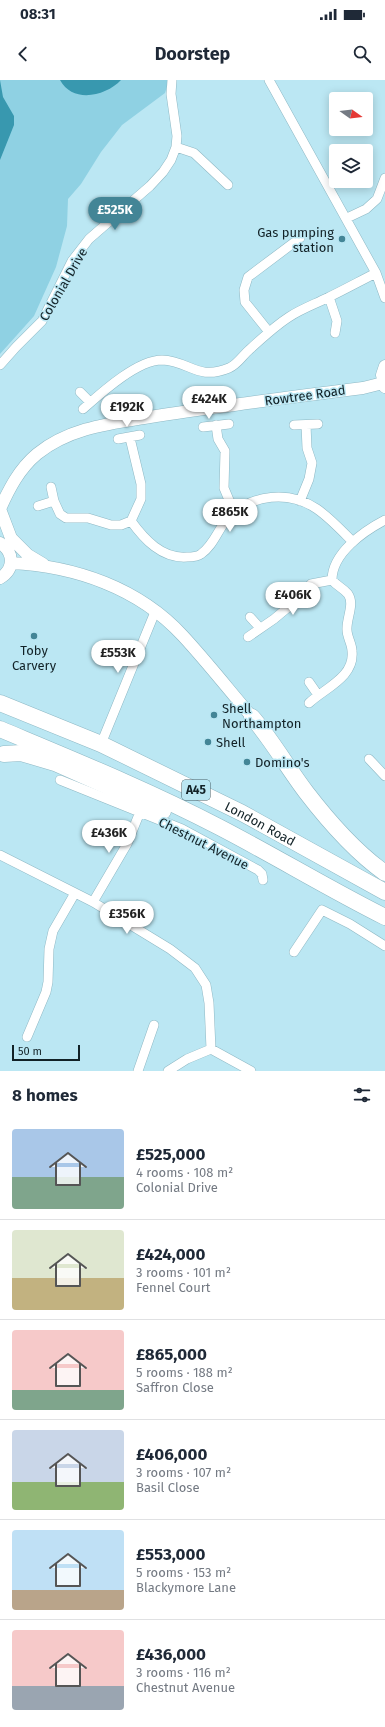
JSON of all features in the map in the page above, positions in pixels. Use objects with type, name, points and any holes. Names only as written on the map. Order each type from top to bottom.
[{"type":"highway","name":"London Road","points":[[0,703],[101,744],[242,813],[385,892]]},
{"type":"highway","points":[[252,717],[306,791],[337,829],[375,866],[385,873]]},
{"type":"highway","name":"London Road","points":[[0,729],[108,774],[167,802],[220,828],[385,917]]},
{"type":"highway","points":[[1,754],[21,752],[55,763],[237,845],[289,866]]},
{"type":"street","name":"Colonial Drive","points":[[0,365],[42,321],[72,262],[89,239],[150,186],[163,172],[171,160],[176,147],[177,136],[171,94],[172,80]]},
{"type":"street","points":[[269,80],[347,218],[376,273],[385,298]]},
{"type":"street","points":[[176,147],[194,153],[228,185]]},
{"type":"street","points":[[347,218],[366,209],[377,199],[385,178]]},
{"type":"street","points":[[269,332],[245,302],[244,290],[248,276],[300,238]]},
{"type":"street","points":[[80,392],[86,405],[110,385],[133,370],[148,363],[161,360],[177,362],[187,368],[206,373],[216,372],[231,367],[269,332],[290,316],[376,273]]},
{"type":"street","points":[[329,297],[337,321],[335,334]]},
{"type":"street","points":[[384,385],[382,375],[385,366]]},
{"type":"street","name":"Rowtree Road","points":[[0,509],[14,480],[37,454],[59,440],[80,431],[103,424],[384,385]]},
{"type":"street","points":[[203,427],[229,424]]},
{"type":"street","points":[[300,501],[309,479],[312,463],[307,448],[306,424]]},
{"type":"street","points":[[294,425],[318,424]]},
{"type":"street","points":[[216,425],[218,439],[225,451],[224,488],[229,500],[236,510]]},
{"type":"street","points":[[118,439],[140,435]]},
{"type":"street","points":[[51,487],[54,501],[60,514],[66,518],[88,518],[111,525],[121,525],[131,521],[141,499],[141,484],[130,438]]},
{"type":"street","points":[[131,521],[141,535],[152,546],[168,554],[182,557],[192,557],[200,555],[208,548],[225,521],[236,510],[247,503],[260,499],[276,497],[300,501],[310,505],[328,518],[353,542]]},
{"type":"street","points":[[38,506],[54,501]]},
{"type":"street","points":[[0,509],[11,538],[28,555],[47,566]]},
{"type":"street","points":[[309,702],[335,684],[347,672],[352,663],[352,650],[347,632],[347,618],[351,606],[350,596],[345,590],[336,586],[332,580],[334,570],[342,555],[353,542],[368,529],[385,520]]},
{"type":"street","points":[[0,543],[10,552],[11,563],[9,570],[0,578]]},
{"type":"street","points":[[11,563],[47,566],[79,573],[107,583],[131,595],[155,612],[182,635],[252,717]]},
{"type":"street","points":[[248,637],[280,614],[311,584],[332,580]]},
{"type":"street","points":[[101,744],[155,612]]},
{"type":"street","points":[[250,617],[260,628]]},
{"type":"street","points":[[309,682],[318,695]]},
{"type":"street","points":[[369,758],[385,776]]},
{"type":"street","points":[[378,767],[385,760]]},
{"type":"street","name":"Chestnut Avenue","points":[[60,780],[182,830],[252,867],[262,874],[264,880]]},
{"type":"street","points":[[93,902],[127,844],[140,812]]},
{"type":"street","points":[[0,855],[93,902],[170,949],[196,968],[206,986],[209,1003],[212,1049]]},
{"type":"street","points":[[27,1037],[46,992],[49,973],[49,949],[53,931],[75,893]]},
{"type":"street","points":[[294,952],[322,910],[350,924],[385,946]]},
{"type":"street","points":[[138,1071],[154,1025]]},
{"type":"street","points":[[168,1071],[187,1059],[212,1049]]},
{"type":"street","points":[[212,1049],[252,1071]]},
{"type":"shaded area","points":[[0,80],[169,80],[165,93],[122,125],[101,152],[81,184],[68,199],[67,226],[56,267],[34,316],[0,354]]},
{"type":"shaded area","points":[[0,80],[3,97],[14,116],[14,125],[0,160]]},
{"type":"shaded area","points":[[60,80],[121,80],[115,86],[99,93],[81,95],[66,88]]},
{"type":"place","name":"Gas pumping station","points":[[342,239]]},
{"type":"place","name":"Toby Carvery","points":[[34,636]]},
{"type":"place","name":"Shell Northampton","points":[[214,715]]},
{"type":"place","name":"Shell","points":[[208,742]]},
{"type":"place","name":"Domino's","points":[[247,762]]}]
